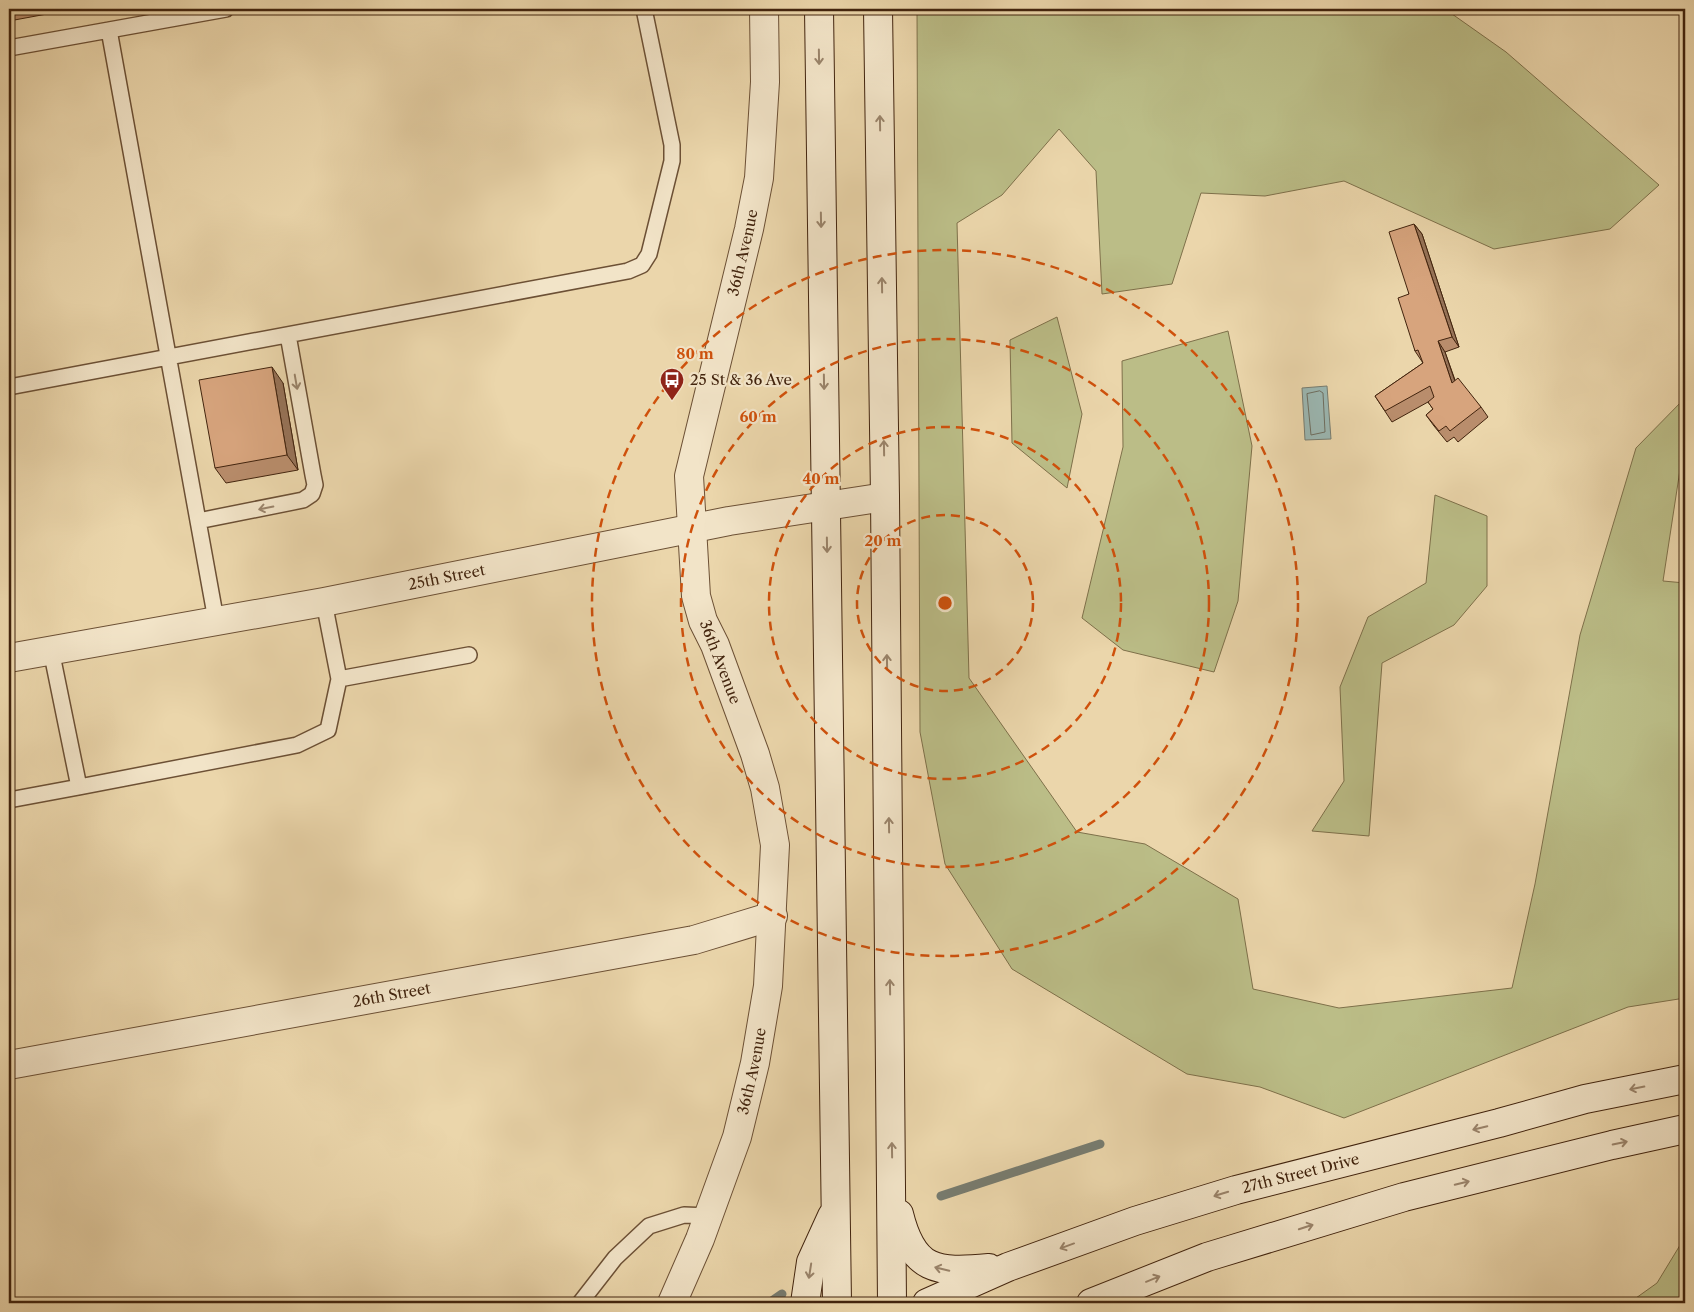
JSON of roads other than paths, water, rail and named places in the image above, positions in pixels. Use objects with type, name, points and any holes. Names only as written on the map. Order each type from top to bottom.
[{"type":"main road","name":"36th Avenue","points":[[672,1303],[709,1216],[737,1137],[755,1063],[768,986],[773,916],[775,845],[765,788],[755,754],[716,645],[703,621],[696,596],[690,530],[689,476],[749,229],[759,178],[765,82],[764,9]]},
{"type":"main road","points":[[819,9],[836,1303]]},
{"type":"main road","points":[[878,9],[885,497],[892,1303]]},
{"type":"main road","name":"25th Street","points":[[9,658],[324,602],[729,521],[885,497]]},
{"type":"main road","name":"26th Street","points":[[9,1065],[694,940],[773,916]]},
{"type":"main road","name":"27th Street Drive","points":[[926,1303],[1008,1267],[1135,1221],[1236,1190],[1585,1099],[1685,1079]]},
{"type":"main road","points":[[1091,1303],[1207,1257],[1404,1197],[1612,1145],[1685,1129]]},
{"type":"main road","points":[[892,1188],[905,1238],[915,1253],[937,1269],[952,1271],[1008,1267]]},
{"type":"main road","points":[[805,1303],[811,1262],[835,1210]]},
{"type":"lane","points":[[9,48],[226,9]]},
{"type":"lane","points":[[9,387],[628,270],[642,264],[649,254],[672,161],[672,145],[644,9]]},
{"type":"lane","points":[[109,30],[216,620]]},
{"type":"lane","points":[[198,521],[303,500],[312,494],[315,485],[288,334]]},
{"type":"lane","points":[[9,800],[297,745],[328,730],[338,679],[324,602]]},
{"type":"lane","points":[[51,650],[79,787]]},
{"type":"lane","points":[[338,679],[469,655]]},
{"type":"lane","points":[[580,1303],[615,1258],[649,1226],[684,1215],[709,1216]]},
{"type":"water","points":[[1327,386],[1331,439],[1305,440],[1302,388]]},
{"type":"waterway","points":[[941,1196],[1100,1144]]},
{"type":"waterway","points":[[769,1303],[782,1294]]},
{"type":"place","name":"25 St & 36 Ave","points":[[672,401]]}]
